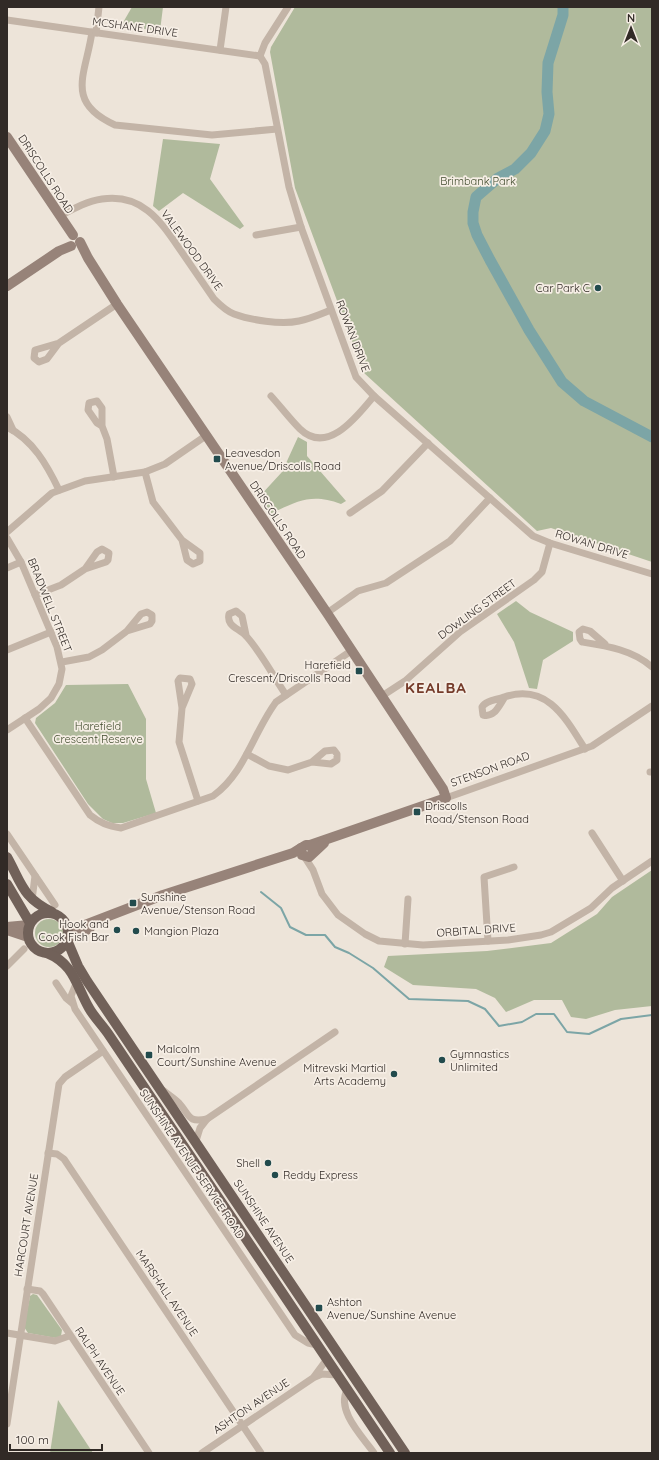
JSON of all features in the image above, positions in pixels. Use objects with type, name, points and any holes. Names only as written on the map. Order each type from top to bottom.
[{"type":"main road","points":[[7,857],[16,878],[32,900],[54,909],[64,919],[68,934],[65,944],[57,951],[46,953]]},
{"type":"main road","points":[[7,884],[29,924],[28,937],[36,949],[63,963],[77,981],[91,1011],[178,1137],[390,1453]]},
{"type":"main road","points":[[29,924],[40,914],[54,909]]},
{"type":"main road","name":"SUNSHINE AVENUE","points":[[68,934],[82,972],[405,1453]]},
{"type":"main road","points":[[178,1137],[196,1141]]},
{"type":"main road","points":[[245,1215],[242,1218],[242,1223],[255,1244],[269,1273]]},
{"type":"main road","points":[[339,1355],[370,1410],[371,1416],[369,1422]]},
{"type":"street","points":[[99,7],[94,33],[82,72],[82,89],[86,103],[101,119],[115,125],[212,135],[277,128]]},
{"type":"street","points":[[220,50],[226,7]]},
{"type":"street","points":[[260,56],[265,43],[288,7]]},
{"type":"street","name":"MCSHANE DRIVE","points":[[7,20],[260,56]]},
{"type":"street","name":"ROWAN DRIVE","points":[[260,56],[265,64],[289,187],[301,227],[356,377],[374,396],[533,536],[550,543],[652,574]]},
{"type":"street","name":"DRISCOLLS ROAD","points":[[7,137],[62,220],[73,241],[88,258],[117,304],[207,435],[440,782],[446,798]]},
{"type":"street","name":"VALEWOOD DRIVE","points":[[62,220],[83,204],[102,199],[123,199],[135,203],[145,207],[161,222],[214,299],[222,308],[232,314],[247,318],[290,323],[331,310]]},
{"type":"street","points":[[256,235],[301,227]]},
{"type":"street","points":[[8,283],[73,241]]},
{"type":"street","points":[[59,343],[117,304]]},
{"type":"street","points":[[271,396],[301,430],[307,434],[322,438],[331,436],[345,429],[374,396]]},
{"type":"street","points":[[7,417],[10,428],[44,460],[59,490]]},
{"type":"street","points":[[102,426],[107,439],[114,477]]},
{"type":"street","points":[[7,532],[43,500],[59,490],[85,482],[145,472],[165,464],[207,435]]},
{"type":"street","points":[[350,513],[382,490],[428,443]]},
{"type":"street","points":[[145,472],[153,502],[182,540]]},
{"type":"street","points":[[326,613],[358,591],[386,583],[450,541],[490,498]]},
{"type":"street","name":"BRADWELL STREET","points":[[7,538],[22,562],[62,662],[61,678],[56,691],[46,704],[7,730]]},
{"type":"street","name":"DOWLING STREET","points":[[382,696],[405,680],[460,632],[534,580],[542,572],[550,543]]},
{"type":"street","points":[[7,568],[22,562]]},
{"type":"street","points":[[35,595],[61,585],[85,569]]},
{"type":"street","points":[[62,662],[89,657],[102,650],[127,631]]},
{"type":"street","points":[[7,650],[51,632]]},
{"type":"street","points":[[246,635],[286,694]]},
{"type":"street","points":[[605,644],[645,660],[652,667]]},
{"type":"street","points":[[25,718],[90,815],[109,827],[121,828],[214,796],[225,787],[247,754],[267,714],[276,702],[351,651]]},
{"type":"street","points":[[505,697],[517,693],[530,694],[552,704],[562,714],[585,748]]},
{"type":"street","name":"STENSON ROAD","points":[[68,934],[75,928],[150,900],[282,856],[307,852],[329,839],[585,748],[598,742],[652,706]]},
{"type":"street","points":[[182,708],[179,742],[198,801]]},
{"type":"street","points":[[247,754],[278,769],[288,770],[312,762]]},
{"type":"street","points":[[592,833],[623,881]]},
{"type":"street","points":[[7,834],[35,876],[54,909]]},
{"type":"street","name":"ORBITAL DRIVE","points":[[307,852],[322,894],[338,915],[365,934],[379,941],[405,944],[488,942],[526,938],[551,932],[591,908],[612,888],[652,862]]},
{"type":"street","points":[[488,942],[484,878],[514,867]]},
{"type":"street","points":[[32,900],[35,876]]},
{"type":"street","points":[[405,944],[408,899]]},
{"type":"street","points":[[7,929],[29,924]]},
{"type":"street","points":[[7,929],[28,937]]},
{"type":"street","points":[[7,966],[24,949]]},
{"type":"street","points":[[72,1003],[72,993],[77,981]]},
{"type":"street","name":"SUNSHINE AVENUE SERVICE ROAD","points":[[56,983],[72,1003],[295,1335],[308,1343],[317,1345]]},
{"type":"street","points":[[196,1141],[200,1128],[207,1119],[335,1032]]},
{"type":"street","name":"HARCOURT AVENUE","points":[[7,1424],[59,1084],[65,1077],[103,1051]]},
{"type":"street","points":[[161,1089],[179,1103],[191,1119],[197,1121],[207,1119]]},
{"type":"street","name":"MARSHALL AVENUE","points":[[48,1153],[57,1154],[64,1159],[261,1453]]},
{"type":"street","name":"RALPH AVENUE","points":[[27,1289],[40,1291],[43,1294],[149,1453]]},
{"type":"street","points":[[7,1333],[55,1341],[70,1336]]},
{"type":"street","name":"ASHTON AVENUE","points":[[313,1378],[327,1359]]},
{"type":"street","name":"ASHTON AVENUE","points":[[202,1453],[313,1378],[322,1374],[337,1376]]},
{"type":"street","points":[[347,1390],[344,1402],[346,1411],[374,1453]]},
{"type":"green space","points":[[132,7],[163,7],[160,31],[121,26]]},
{"type":"green space","name":"Brimbank Park","points":[[295,7],[652,7],[652,562],[551,528],[537,531],[364,373],[295,188],[270,52],[271,47]]},
{"type":"green space","points":[[163,139],[220,144],[210,179],[244,226],[240,229],[183,193],[159,211],[153,206]]},
{"type":"green space","points":[[298,437],[307,442],[307,456],[346,501],[341,504],[321,499],[305,500],[289,505],[270,514],[259,497],[282,472]]},
{"type":"green space","points":[[516,601],[530,612],[573,632],[573,641],[543,660],[537,689],[529,688],[514,642],[497,614]]},
{"type":"green space","name":"Harefield Crescent Reserve","points":[[128,684],[146,719],[146,779],[156,813],[123,823],[112,823],[103,819],[88,804],[35,723],[36,718],[55,703],[66,685]]},
{"type":"green space","points":[[652,870],[652,1006],[615,1010],[586,1019],[571,1017],[562,1000],[534,1000],[506,1012],[495,998],[476,989],[413,985],[384,967],[388,956],[487,951],[551,943],[597,914],[612,897]]},
{"type":"green space","points":[[49,919],[59,923],[63,933],[59,943],[49,947],[39,943],[35,933],[39,923]]},
{"type":"green space","points":[[33,1294],[37,1295],[62,1330],[61,1336],[56,1338],[28,1333],[24,1327],[30,1296]]},
{"type":"green space","points":[[58,1400],[93,1453],[50,1453]]},
{"type":"waterway","points":[[563,7],[563,15],[548,63],[547,92],[549,114],[545,131],[531,153],[515,169],[498,178],[476,197],[473,212],[473,223],[477,235],[490,260],[529,330],[562,382],[584,401],[652,437]]},
{"type":"waterway","points":[[261,892],[281,908],[290,927],[306,935],[325,935],[335,947],[349,953],[373,968],[409,999],[468,1001],[485,1009],[499,1026],[522,1022],[536,1014],[554,1014],[567,1032],[589,1034],[621,1019],[652,1015]]},
{"type":"place","name":"Car Park C","points":[[598,288]]},
{"type":"place","name":"Leavesdon Avenue/Driscolls Road","points":[[217,459]]},
{"type":"place","name":"Harefield Crescent/Driscolls Road","points":[[359,671]]},
{"type":"place","name":"Driscolls Road/Stenson Road","points":[[417,812]]},
{"type":"place","name":"Sunshine Avenue/Stenson Road","points":[[133,903]]},
{"type":"place","name":"Hook and Cook Fish Bar","points":[[117,930]]},
{"type":"place","name":"Mangion Plaza","points":[[136,931]]},
{"type":"place","name":"Malcolm Court/Sunshine Avenue","points":[[149,1055]]},
{"type":"place","name":"Gymnastics Unlimited","points":[[442,1060]]},
{"type":"place","name":"Mitrevski Martial Arts Academy","points":[[394,1074]]},
{"type":"place","name":"Shell","points":[[268,1163]]},
{"type":"place","name":"Reddy Express","points":[[275,1175]]},
{"type":"place","name":"Ashton Avenue/Sunshine Avenue","points":[[319,1308]]},
{"type":"district","name":"KEALBA","points":[[436,687]]}]
